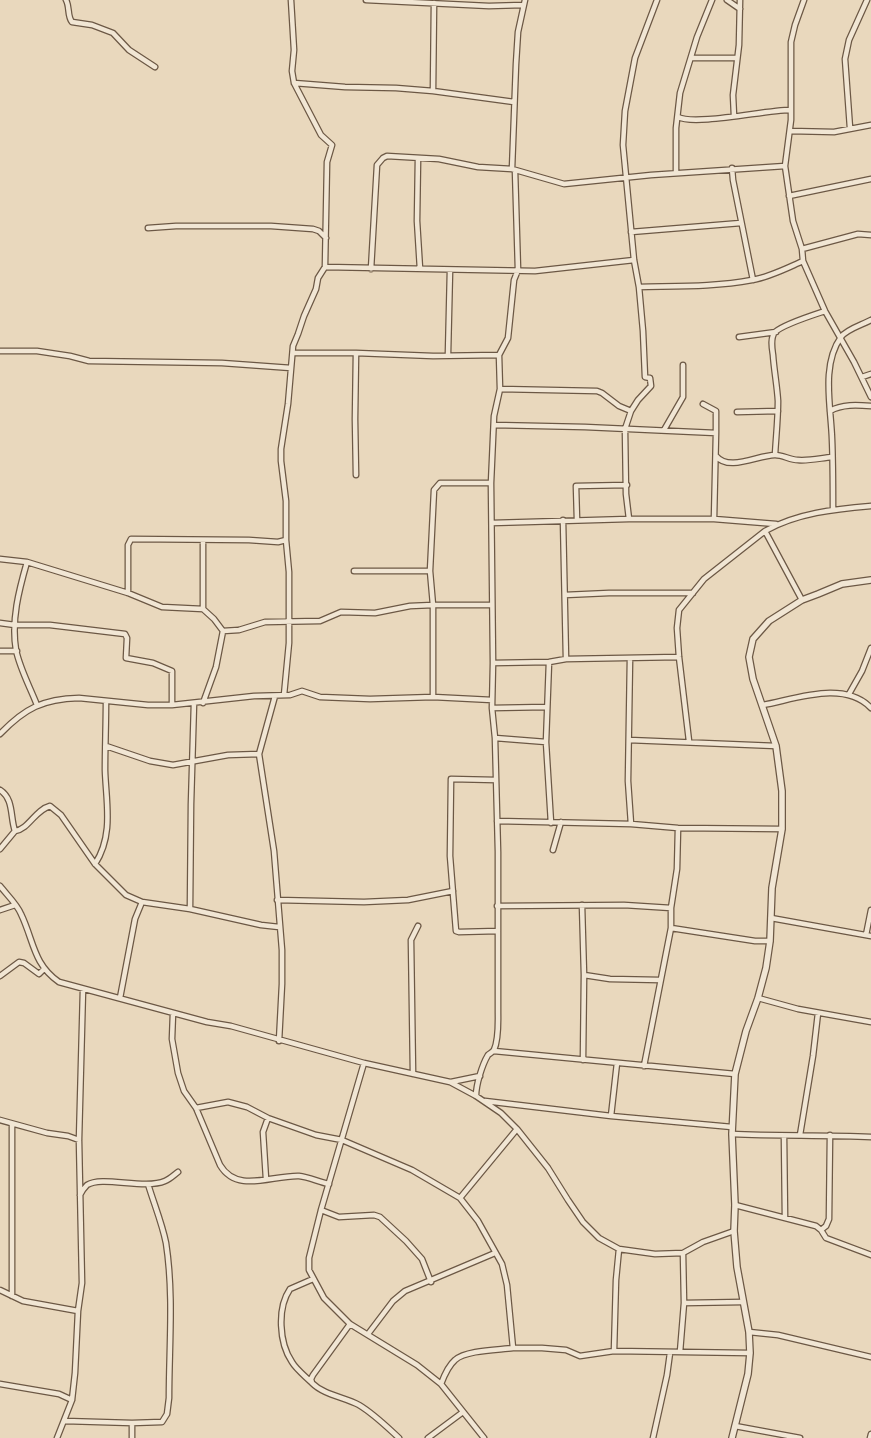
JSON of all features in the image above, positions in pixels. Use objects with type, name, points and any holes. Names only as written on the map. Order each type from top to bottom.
[{"type":"street","points":[[66,0],[69,6],[69,18],[72,22],[92,25],[113,33],[133,53],[154,67]]},
{"type":"street","points":[[284,696],[289,621],[289,572],[286,540],[286,501],[281,461],[293,346],[316,289],[318,278],[325,267],[327,162],[332,144],[320,135],[294,83],[292,71],[294,50],[291,0]]},
{"type":"street","points":[[366,0],[434,3],[463,2],[489,6],[524,2],[518,32],[514,102],[513,169],[518,270],[514,280],[508,338],[499,355],[500,389],[494,425],[491,483],[492,708],[496,780],[498,1021],[494,1050],[489,1055],[480,1076],[476,1088],[476,1096]]},
{"type":"street","points":[[629,519],[625,429],[631,411],[651,382],[650,378],[645,377],[639,287],[634,260],[623,145],[625,112],[635,58],[656,0]]},
{"type":"street","points":[[676,173],[680,93],[712,0]]},
{"type":"street","points":[[727,0],[740,10]]},
{"type":"street","points":[[734,116],[733,95],[740,21],[740,0]]},
{"type":"street","points":[[804,0],[791,42],[790,131],[785,166],[793,221],[802,249],[803,261],[825,311],[871,397]]},
{"type":"street","points":[[850,128],[845,59],[849,40],[867,0]]},
{"type":"street","points":[[433,91],[434,3]]},
{"type":"street","points":[[691,58],[737,58]]},
{"type":"street","points":[[294,83],[433,91],[514,102]]},
{"type":"street","points":[[678,117],[687,120],[790,110]]},
{"type":"street","points":[[790,131],[820,133],[871,125]]},
{"type":"street","points":[[371,269],[377,165],[387,156],[439,159],[478,166],[513,169],[564,184],[732,168],[785,166]]},
{"type":"street","points":[[418,158],[417,221],[420,269]]},
{"type":"street","points":[[732,168],[732,180],[753,280]]},
{"type":"street","points":[[789,196],[871,179]]},
{"type":"street","points":[[631,232],[741,223]]},
{"type":"street","points":[[148,228],[176,226],[271,226],[313,229],[319,231],[326,238]]},
{"type":"street","points":[[802,249],[858,234],[871,234]]},
{"type":"street","points":[[325,267],[548,270],[634,260]]},
{"type":"street","points":[[639,287],[714,284],[753,280],[766,277],[803,261]]},
{"type":"street","points":[[448,354],[450,270]]},
{"type":"street","points":[[739,337],[776,332],[802,319],[825,311]]},
{"type":"street","points":[[833,509],[829,386],[831,361],[840,338],[844,333],[871,320]]},
{"type":"street","points":[[775,455],[778,411],[772,337],[776,332]]},
{"type":"street","points":[[0,351],[37,351],[89,361],[222,363],[291,368]]},
{"type":"street","points":[[293,353],[433,356],[448,354],[499,355]]},
{"type":"street","points":[[356,353],[356,476]]},
{"type":"street","points":[[664,430],[683,397],[683,366]]},
{"type":"street","points":[[862,377],[871,374]]},
{"type":"street","points":[[500,389],[597,391],[602,392],[619,406],[631,411]]},
{"type":"street","points":[[703,404],[716,411],[714,519]]},
{"type":"street","points":[[830,411],[845,406],[871,406]]},
{"type":"street","points":[[736,412],[778,411]]},
{"type":"street","points":[[494,425],[716,433]]},
{"type":"street","points":[[716,456],[720,460],[729,462],[748,461],[763,456],[775,455],[795,460],[832,457]]},
{"type":"street","points":[[433,697],[430,572],[433,494],[435,486],[440,483],[491,483]]},
{"type":"street","points":[[577,520],[576,486],[627,485]]},
{"type":"street","points":[[689,741],[679,657],[678,619],[680,610],[693,593],[704,580],[765,531],[779,524],[833,509],[871,506]]},
{"type":"street","points":[[492,523],[564,520],[714,519],[779,524]]},
{"type":"street","points":[[564,520],[566,659]]},
{"type":"street","points":[[765,531],[802,600]]},
{"type":"street","points":[[128,593],[128,545],[131,539],[278,542],[286,540]]},
{"type":"street","points":[[203,540],[203,609]]},
{"type":"street","points":[[0,559],[27,562],[128,593],[168,609],[203,609],[223,631],[216,667],[203,703]]},
{"type":"street","points":[[27,562],[16,607],[15,625],[17,651],[37,705]]},
{"type":"street","points":[[354,571],[430,572]]},
{"type":"street","points":[[732,1438],[748,1374],[750,1353],[750,1332],[737,1267],[734,1231],[732,1126],[735,1074],[746,1031],[766,968],[770,941],[772,888],[782,829],[782,791],[776,746],[753,679],[749,657],[753,639],[769,621],[802,600],[842,584],[871,580]]},
{"type":"street","points":[[565,595],[693,593]]},
{"type":"street","points":[[223,631],[239,630],[265,622],[322,620],[341,612],[376,613],[410,606],[492,605]]},
{"type":"street","points":[[0,623],[50,625],[124,634],[127,638],[126,658],[153,663],[172,671],[172,705]]},
{"type":"street","points":[[849,694],[866,665],[871,648]]},
{"type":"street","points":[[0,651],[17,651]]},
{"type":"street","points":[[493,663],[549,662],[566,659],[679,657]]},
{"type":"street","points":[[630,658],[628,781],[630,824]]},
{"type":"street","points":[[549,662],[546,742],[551,823]]},
{"type":"street","points":[[0,734],[14,719],[37,705],[68,698],[148,705],[172,705],[254,696],[284,696],[302,691],[320,697],[370,699],[433,697],[492,700]]},
{"type":"street","points":[[763,705],[813,695],[849,694],[859,698],[871,708]]},
{"type":"street","points":[[275,696],[260,754],[274,851],[282,950],[279,1040]]},
{"type":"street","points":[[95,864],[101,854],[108,828],[108,791],[105,773],[106,700]]},
{"type":"street","points":[[190,909],[190,804],[194,703]]},
{"type":"street","points":[[492,708],[546,707]]},
{"type":"street","points":[[495,738],[546,742]]},
{"type":"street","points":[[629,740],[776,746]]},
{"type":"street","points":[[106,746],[150,761],[176,765],[209,757],[260,754]]},
{"type":"street","points":[[496,780],[452,778],[450,856],[456,931],[498,931]]},
{"type":"street","points":[[0,790],[9,801],[15,831]]},
{"type":"street","points":[[0,849],[15,831],[21,830],[40,810],[50,806],[61,815],[95,864],[124,893],[142,902],[190,909],[261,926],[279,927]]},
{"type":"street","points":[[496,822],[561,822],[630,824],[678,828],[782,829]]},
{"type":"street","points":[[553,850],[561,822]]},
{"type":"street","points":[[644,1066],[671,928],[671,908],[677,869],[678,828]]},
{"type":"street","points":[[0,886],[21,913],[35,955],[50,976],[59,982],[173,1013],[231,1026],[364,1063],[450,1082],[476,1096],[502,1113],[517,1130],[548,1168],[583,1222],[599,1238],[619,1249],[655,1254],[683,1253],[703,1242],[734,1231]]},
{"type":"street","points":[[277,900],[364,902],[408,900],[454,891]]},
{"type":"street","points":[[120,998],[135,919],[142,902]]},
{"type":"street","points":[[0,910],[15,905]]},
{"type":"street","points":[[497,906],[624,905],[671,908]]},
{"type":"street","points":[[582,906],[584,976],[583,1060]]},
{"type":"street","points":[[771,918],[869,935],[871,910]]},
{"type":"street","points":[[413,1074],[412,940],[418,926]]},
{"type":"street","points":[[671,928],[770,941]]},
{"type":"street","points":[[0,976],[19,962],[24,963],[39,974],[44,969]]},
{"type":"street","points":[[584,976],[624,980],[660,980]]},
{"type":"street","points":[[57,1438],[72,1400],[77,1358],[78,1311],[82,1283],[79,1140],[83,989]]},
{"type":"street","points":[[758,998],[798,1009],[871,1022]]},
{"type":"street","points":[[173,1013],[172,1039],[177,1068],[184,1091],[196,1108],[225,1173],[231,1178],[243,1182],[298,1176],[329,1184]]},
{"type":"street","points":[[800,1135],[818,1013]]},
{"type":"street","points":[[494,1050],[735,1074]]},
{"type":"street","points":[[364,1063],[321,1210],[309,1258],[309,1270],[324,1298],[350,1324],[417,1365],[441,1384],[484,1438]]},
{"type":"street","points":[[611,1116],[617,1063]]},
{"type":"street","points":[[450,1082],[480,1076]]},
{"type":"street","points":[[484,1101],[611,1116],[732,1126]]},
{"type":"street","points":[[196,1108],[228,1102],[247,1107],[268,1118],[316,1135],[342,1140],[412,1170],[460,1198],[478,1221],[502,1264],[507,1285],[513,1348]]},
{"type":"street","points":[[266,1179],[263,1132],[268,1118]]},
{"type":"street","points":[[0,1120],[12,1125],[68,1136],[79,1140]]},
{"type":"street","points":[[12,1125],[12,1296]]},
{"type":"street","points":[[460,1198],[517,1130]]},
{"type":"street","points":[[732,1134],[871,1137]]},
{"type":"street","points":[[821,1230],[826,1226],[829,1219],[830,1135]]},
{"type":"street","points":[[784,1136],[785,1218]]},
{"type":"street","points":[[79,1196],[92,1183],[148,1184],[165,1181],[178,1172]]},
{"type":"street","points":[[65,1421],[162,1422],[167,1414],[171,1298],[162,1227],[148,1184]]},
{"type":"street","points":[[735,1205],[807,1223],[821,1230],[826,1238],[871,1255]]},
{"type":"street","points":[[321,1210],[339,1217],[374,1215],[380,1217],[422,1259],[431,1282]]},
{"type":"street","points":[[614,1351],[619,1249]]},
{"type":"street","points":[[368,1334],[398,1296],[495,1253]]},
{"type":"street","points":[[680,1352],[684,1303],[683,1253]]},
{"type":"street","points":[[313,1279],[290,1289],[283,1304],[280,1324],[288,1356],[292,1363],[312,1383],[322,1390],[359,1405],[378,1418],[399,1438]]},
{"type":"street","points":[[0,1290],[37,1304],[78,1311]]},
{"type":"street","points":[[684,1303],[743,1302]]},
{"type":"street","points":[[312,1383],[313,1375],[350,1324]]},
{"type":"street","points":[[750,1332],[778,1335],[871,1357]]},
{"type":"street","points":[[441,1384],[447,1370],[457,1358],[466,1354],[513,1348],[566,1350],[580,1356],[614,1351],[750,1353]]},
{"type":"street","points":[[653,1438],[667,1375],[670,1352]]},
{"type":"street","points":[[0,1384],[58,1394],[72,1400]]},
{"type":"street","points":[[428,1438],[463,1412]]},
{"type":"street","points":[[132,1423],[132,1438]]},
{"type":"street","points":[[735,1426],[800,1438]]},
{"type":"street","points":[[870,1438],[871,1434]]}]
